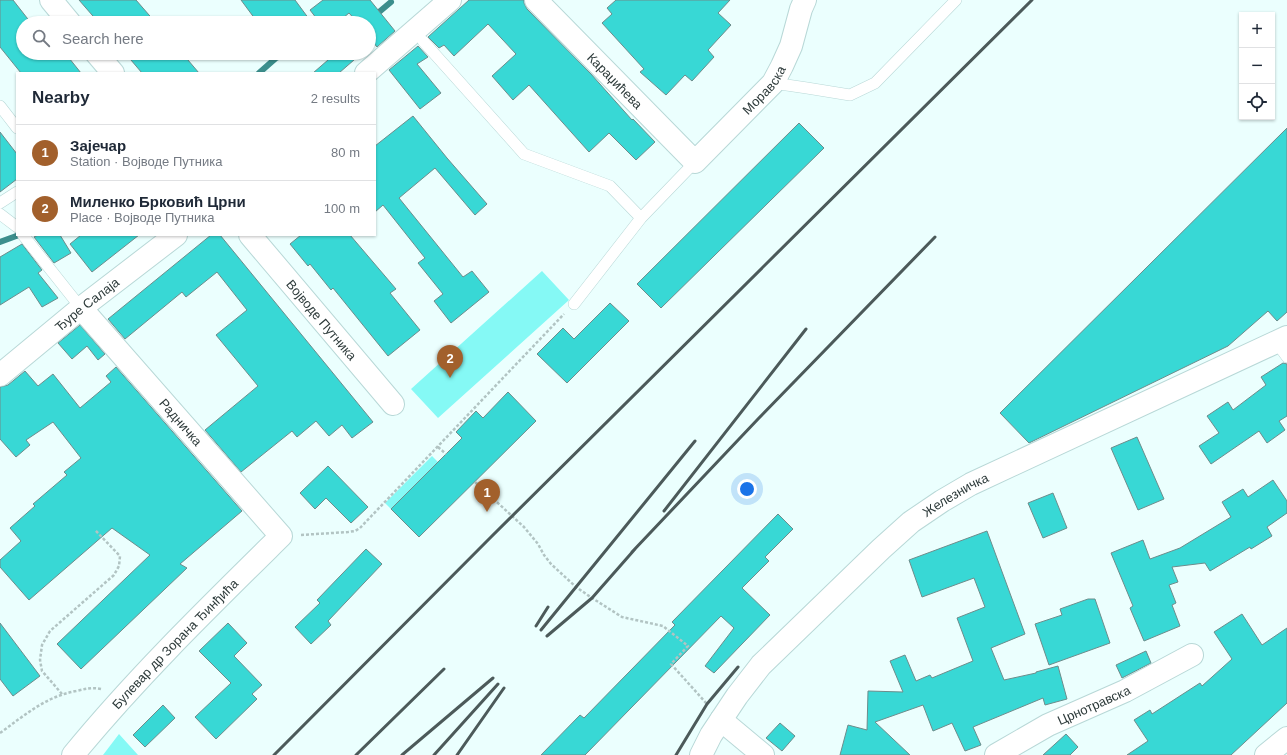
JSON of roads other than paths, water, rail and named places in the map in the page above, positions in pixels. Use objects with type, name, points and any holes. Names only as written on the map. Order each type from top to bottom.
[{"type":"street","points":[[51,0],[64,16]]},
{"type":"street","points":[[367,72],[450,0]]},
{"type":"street","name":"Караџићева","points":[[536,0],[695,162]]},
{"type":"street","name":"Моравска","points":[[695,162],[773,84],[791,46],[801,8],[805,0]]},
{"type":"street","points":[[102,60],[112,72]]},
{"type":"street","name":"Ђуре Салаја","points":[[0,375],[81,308],[175,236]]},
{"type":"street","name":"Војводе Путника","points":[[251,236],[393,404]]},
{"type":"street","name":"Радничка","points":[[81,308],[281,536]]},
{"type":"street","name":"Железничка","points":[[701,755],[720,720],[761,665],[911,522],[971,484],[1283,345]]},
{"type":"street","name":"Булевар др Зорана Ђинђића","points":[[73,755],[122,697],[195,621],[281,536]]},
{"type":"street","name":"Црнотравска","points":[[996,755],[1048,725],[1125,691],[1192,655]]},
{"type":"street","points":[[720,720],[763,755]]},
{"type":"street","points":[[1266,755],[1287,738]]},
{"type":"lane","points":[[773,84],[850,95],[875,83],[956,0]]},
{"type":"lane","points":[[423,41],[524,154],[610,186],[641,218]]},
{"type":"lane","points":[[0,106],[16,127]]},
{"type":"lane","points":[[574,304],[641,218],[695,162]]},
{"type":"lane","points":[[0,203],[16,193]]},
{"type":"lane","points":[[0,214],[16,227]]},
{"type":"lane","points":[[24,236],[81,308]]},
{"type":"waterway","points":[[374,16],[391,2]]},
{"type":"waterway","points":[[260,72],[274,60]]},
{"type":"waterway","points":[[0,242],[16,236]]},
{"type":"railway","points":[[274,755],[492,536],[1032,0]]},
{"type":"railway","points":[[632,552],[758,419],[935,237]]},
{"type":"railway","points":[[664,511],[806,329]]},
{"type":"railway","points":[[541,630],[695,441]]},
{"type":"railway","points":[[547,636],[592,598],[635,549]]},
{"type":"railway","points":[[536,626],[548,607]]},
{"type":"railway","points":[[676,755],[707,704],[738,667]]},
{"type":"railway","points":[[356,755],[444,669]]},
{"type":"railway","points":[[402,755],[493,678]]},
{"type":"railway","points":[[434,755],[498,684]]},
{"type":"railway","points":[[457,755],[504,688]]},
{"type":"place","name":"Миленко Брковић Црни","points":[[450,378]]},
{"type":"place","name":"Зајечар","points":[[487,512]]}]
